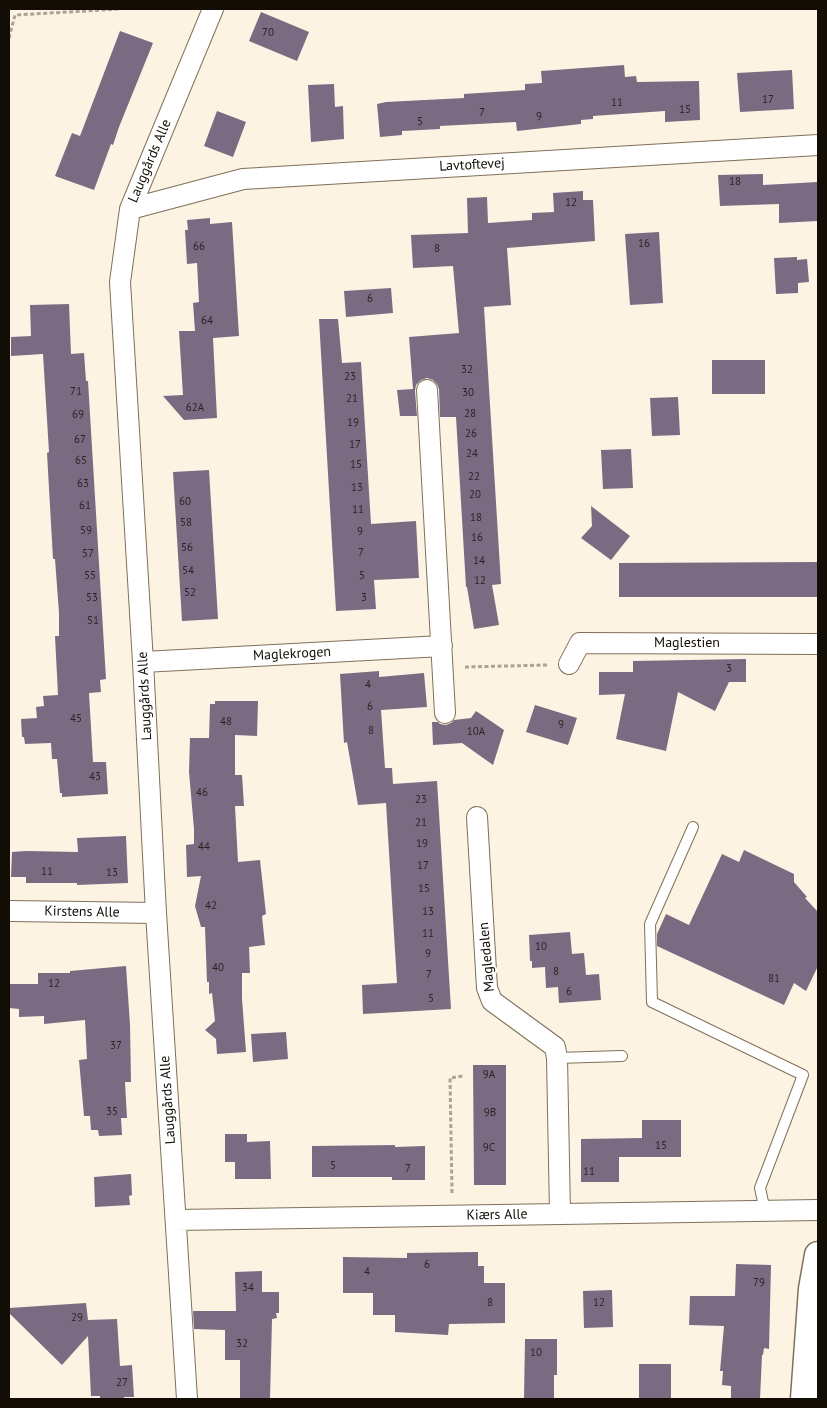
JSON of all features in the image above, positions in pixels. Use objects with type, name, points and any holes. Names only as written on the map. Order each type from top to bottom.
[{"type":"street","name":"Lauggårds Alle","points":[[187,1399],[156,913],[120,282],[130,209],[213,9]]},
{"type":"street","name":"Lavtoftevej","points":[[130,209],[243,179],[818,145]]},
{"type":"street","points":[[427,390],[446,713]]},
{"type":"street","name":"Maglestien","points":[[569,664],[580,643],[818,644]]},
{"type":"street","name":"Maglekrogen","points":[[143,662],[442,646]]},
{"type":"street","name":"Magledalen","points":[[477,816],[487,988],[492,1001],[555,1047],[557,1058]]},
{"type":"street","name":"Kirstens Alle","points":[[9,911],[156,913]]},
{"type":"street","points":[[557,1058],[560,1214]]},
{"type":"street","name":"Kiærs Alle","points":[[176,1220],[818,1210]]},
{"type":"street","points":[[804,1399],[812,1289],[818,1254]]},
{"type":"lane","points":[[693,827],[650,924],[652,1002],[803,1075],[760,1188],[765,1211]]},
{"type":"lane","points":[[557,1058],[622,1056]]},
{"type":"path","points":[[9,38],[15,15],[120,9]]},
{"type":"path","points":[[443,667],[569,664]]},
{"type":"path","points":[[452,1216],[450,1078],[463,1076]]},
{"type":"building","points":[[261,12],[309,32],[297,61],[249,41]]},
{"type":"building","points":[[120,31],[153,43],[94,190],[55,176],[72,133],[80,136]]},
{"type":"building","points":[[624,65],[625,77],[636,76],[637,82],[699,81],[700,120],[665,122],[665,111],[593,116],[593,119],[581,120],[581,124],[517,131],[516,122],[440,126],[440,129],[402,131],[402,135],[380,137],[377,104],[464,98],[464,94],[525,90],[525,84],[542,83],[541,71]]},
{"type":"building","points":[[792,70],[794,109],[740,112],[737,73]]},
{"type":"building","points":[[334,84],[335,107],[343,106],[344,139],[311,142],[308,85]]},
{"type":"building","points":[[217,111],[246,122],[233,157],[204,146]]},
{"type":"building","points":[[763,174],[763,185],[818,182],[818,221],[779,223],[779,204],[720,206],[718,175]]},
{"type":"building","points":[[583,191],[583,200],[593,200],[595,241],[507,248],[511,305],[484,307],[501,584],[492,585],[499,625],[474,629],[466,587],[456,417],[440,417],[439,389],[433,380],[427,378],[421,380],[416,385],[417,416],[400,416],[397,390],[413,389],[409,337],[459,333],[453,266],[413,268],[411,235],[468,233],[467,198],[487,197],[488,223],[532,220],[532,213],[554,212],[553,193]]},
{"type":"building","points":[[210,218],[210,224],[232,222],[239,336],[213,338],[217,418],[184,420],[163,396],[183,395],[179,331],[195,331],[193,303],[199,302],[197,263],[187,264],[185,230],[188,230],[187,220]]},
{"type":"building","points":[[659,232],[663,303],[630,305],[625,234]]},
{"type":"building","points":[[797,257],[797,260],[807,259],[809,282],[798,283],[798,293],[776,294],[774,258]]},
{"type":"building","points":[[391,288],[393,313],[346,317],[344,291]]},
{"type":"building","points":[[69,304],[71,354],[84,353],[86,381],[88,381],[106,679],[100,680],[101,692],[89,693],[93,762],[106,762],[108,794],[62,797],[57,759],[52,759],[51,743],[25,744],[24,737],[22,737],[21,719],[37,718],[36,707],[44,706],[43,696],[58,695],[55,636],[59,636],[59,613],[55,559],[53,559],[43,354],[11,356],[11,337],[31,336],[30,305]]},
{"type":"building","points":[[319,319],[338,319],[342,363],[361,362],[371,524],[416,521],[419,578],[374,580],[376,609],[336,611]]},
{"type":"building","points":[[712,360],[765,360],[765,394],[712,394]]},
{"type":"building","points":[[678,397],[680,435],[652,436],[650,398]]},
{"type":"building","points":[[631,449],[633,488],[603,489],[601,450]]},
{"type":"building","points":[[209,470],[218,619],[182,621],[173,472]]},
{"type":"building","points":[[591,506],[630,536],[611,560],[581,538],[592,526]]},
{"type":"building","points":[[818,562],[818,597],[619,597],[619,563]]},
{"type":"building","points":[[746,659],[746,682],[729,682],[715,711],[678,692],[666,751],[616,739],[625,694],[599,695],[599,672],[633,672],[633,661]]},
{"type":"building","points":[[379,671],[379,677],[424,673],[427,707],[381,710],[385,768],[392,768],[393,784],[437,781],[451,1009],[363,1014],[362,985],[397,983],[386,803],[358,805],[347,742],[344,743],[340,674]]},
{"type":"building","points":[[215,701],[258,701],[257,736],[235,735],[235,775],[242,775],[244,806],[235,806],[238,862],[260,860],[266,914],[262,916],[265,945],[249,947],[250,973],[242,973],[246,1052],[217,1054],[216,1039],[205,1030],[215,1021],[212,993],[209,994],[209,982],[207,982],[205,927],[201,927],[195,906],[201,876],[187,877],[186,845],[194,844],[189,772],[190,738],[209,738],[210,704],[215,704]]},
{"type":"building","points":[[535,705],[577,718],[568,745],[526,732]]},
{"type":"building","points":[[476,711],[504,730],[493,765],[462,743],[433,745],[432,722],[446,725],[454,720],[471,718]]},
{"type":"building","points":[[126,836],[128,883],[77,885],[77,883],[26,883],[26,877],[11,877],[12,852],[78,852],[77,838]]},
{"type":"building","points":[[744,850],[794,874],[794,882],[818,912],[818,966],[806,991],[794,983],[784,1005],[657,946],[657,934],[666,914],[689,925],[722,854],[739,862]]},
{"type":"building","points":[[570,932],[572,954],[584,953],[586,975],[599,974],[601,1000],[559,1003],[558,987],[546,988],[545,967],[532,968],[529,935]]},
{"type":"building","points":[[126,966],[131,1082],[125,1082],[127,1118],[121,1118],[122,1135],[99,1136],[98,1130],[91,1130],[90,1116],[84,1116],[79,1060],[87,1059],[85,1020],[44,1024],[44,1016],[19,1017],[19,1009],[9,1008],[9,984],[38,984],[38,973],[70,973],[70,971]]},
{"type":"building","points":[[286,1032],[288,1059],[253,1062],[251,1034]]},
{"type":"building","points":[[473,1065],[506,1065],[506,1185],[474,1185]]},
{"type":"building","points":[[642,1120],[681,1120],[681,1157],[619,1157],[619,1182],[581,1182],[581,1139],[642,1138]]},
{"type":"building","points":[[225,1134],[247,1134],[247,1142],[270,1141],[271,1179],[235,1179],[235,1162],[225,1162]]},
{"type":"building","points":[[395,1145],[395,1147],[425,1146],[425,1180],[392,1180],[392,1177],[312,1177],[312,1146]]},
{"type":"building","points":[[131,1174],[132,1195],[129,1196],[130,1205],[95,1207],[94,1177]]},
{"type":"building","points":[[478,1252],[478,1266],[484,1266],[484,1283],[505,1283],[505,1323],[449,1324],[448,1335],[395,1332],[395,1315],[373,1315],[373,1293],[343,1293],[343,1257],[407,1258],[407,1253]]},
{"type":"building","points":[[736,1264],[771,1265],[769,1349],[764,1348],[762,1355],[760,1399],[731,1399],[731,1386],[722,1385],[723,1371],[720,1371],[724,1326],[689,1325],[690,1296],[735,1296]]},
{"type":"building","points":[[262,1271],[262,1292],[279,1292],[279,1313],[276,1313],[277,1318],[272,1319],[270,1399],[240,1399],[240,1360],[225,1360],[225,1330],[194,1329],[193,1311],[236,1311],[235,1272]]},
{"type":"building","points":[[612,1290],[613,1327],[584,1328],[583,1291]]},
{"type":"building","points":[[86,1303],[88,1320],[117,1319],[120,1366],[132,1365],[134,1397],[100,1399],[100,1396],[91,1396],[88,1336],[62,1365],[9,1313],[9,1308]]},
{"type":"building","points":[[525,1339],[557,1339],[557,1375],[554,1375],[554,1399],[524,1399]]},
{"type":"building","points":[[639,1364],[671,1364],[671,1399],[639,1399]]}]
